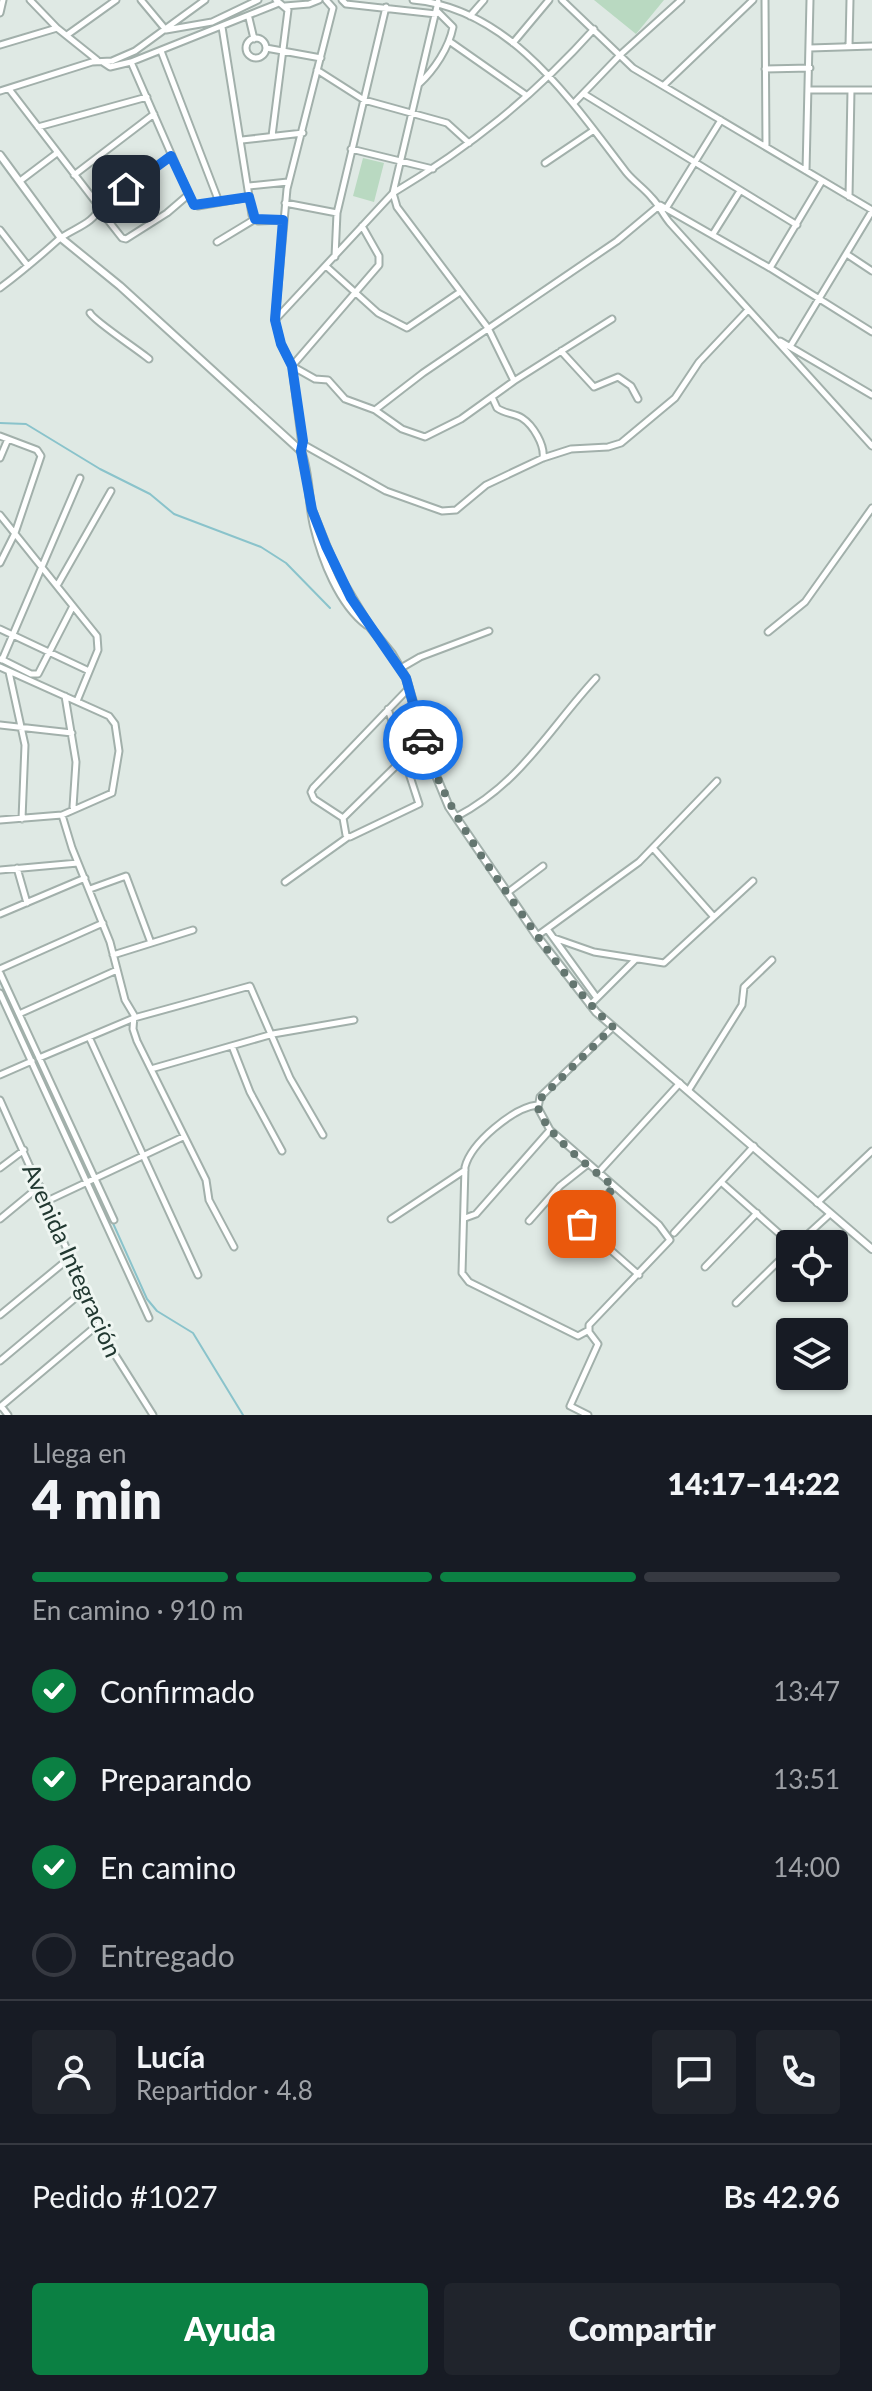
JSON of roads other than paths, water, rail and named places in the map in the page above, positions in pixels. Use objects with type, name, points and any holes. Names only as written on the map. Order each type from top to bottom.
[{"type":"street","points":[[0,13],[3,0]]},
{"type":"street","points":[[30,0],[57,28],[110,67],[249,18],[280,3],[309,4],[319,0]]},
{"type":"street","points":[[67,35],[116,0]]},
{"type":"street","points":[[141,0],[166,30]]},
{"type":"street","points":[[0,91],[135,51],[205,0]]},
{"type":"street","points":[[166,30],[200,24],[258,0]]},
{"type":"street","points":[[326,0],[333,8],[288,182],[275,320],[281,344],[292,366],[312,510],[337,572],[370,627],[401,668],[430,761],[455,817],[537,936],[590,1005],[872,1249]]},
{"type":"street","points":[[342,0],[346,4],[436,12],[453,27],[430,74],[419,85]]},
{"type":"street","points":[[413,0],[438,2],[470,16],[513,43],[550,78],[574,103],[636,184],[872,446]]},
{"type":"street","points":[[470,16],[483,0]]},
{"type":"street","points":[[513,43],[549,0]]},
{"type":"street","points":[[574,103],[621,54],[681,0]]},
{"type":"street","points":[[663,85],[753,0]]},
{"type":"street","points":[[765,0],[766,147]]},
{"type":"street","points":[[806,172],[810,0]]},
{"type":"street","points":[[849,46],[850,0]]},
{"type":"street","points":[[564,1],[633,68],[872,211],[791,345]]},
{"type":"street","points":[[438,2],[393,193],[397,207],[488,328],[514,381]]},
{"type":"street","points":[[272,136],[288,10],[280,3]]},
{"type":"street","points":[[335,257],[337,213],[386,7]]},
{"type":"street","points":[[249,18],[254,39]]},
{"type":"street","points":[[200,24],[202,35]]},
{"type":"street","points":[[222,27],[255,219]]},
{"type":"street","points":[[0,45],[57,28]]},
{"type":"street","points":[[275,320],[393,193],[469,143],[550,78],[594,29]]},
{"type":"street","points":[[254,39],[262,41],[266,48],[321,58]]},
{"type":"street","points":[[254,39],[247,45],[252,57],[261,56],[266,48]]},
{"type":"street","points":[[429,43],[448,42],[527,96]]},
{"type":"street","points":[[810,48],[872,46]]},
{"type":"street","points":[[161,51],[219,202]]},
{"type":"street","points":[[131,62],[188,195],[196,206],[249,197]]},
{"type":"street","points":[[765,69],[810,68]]},
{"type":"street","points":[[317,70],[364,100],[447,123],[469,143]]},
{"type":"street","points":[[9,89],[122,238],[126,239],[167,213],[188,195]]},
{"type":"street","points":[[809,90],[872,90]]},
{"type":"street","points":[[849,197],[851,90]]},
{"type":"street","points":[[584,94],[797,225]]},
{"type":"street","points":[[38,127],[147,97]]},
{"type":"street","points":[[74,175],[154,114]]},
{"type":"street","points":[[667,207],[721,120]]},
{"type":"street","points":[[545,163],[594,130]]},
{"type":"street","points":[[242,140],[303,133]]},
{"type":"street","points":[[351,149],[433,169]]},
{"type":"street","points":[[20,181],[57,153]]},
{"type":"street","points":[[0,155],[61,238],[120,286],[302,448],[386,491],[448,512],[456,510],[486,485],[543,458],[571,449],[621,443],[675,398],[699,362],[748,310]]},
{"type":"street","points":[[0,288],[171,156]]},
{"type":"street","points":[[770,268],[822,181]]},
{"type":"street","points":[[249,186],[288,182]]},
{"type":"street","points":[[713,234],[740,191]]},
{"type":"street","points":[[285,203],[337,213]]},
{"type":"street","points":[[375,410],[605,249],[658,206],[667,207],[713,234],[872,332]]},
{"type":"street","points":[[217,242],[255,219],[283,220]]},
{"type":"street","points":[[292,366],[380,263],[362,226]]},
{"type":"street","points":[[0,230],[28,266]]},
{"type":"street","points":[[848,255],[872,271]]},
{"type":"street","points":[[327,267],[378,313],[407,328],[460,291]]},
{"type":"street","points":[[90,313],[94,320],[111,328],[149,359]]},
{"type":"street","points":[[292,366],[315,379],[328,380],[345,399],[375,410],[402,429],[425,437],[461,419],[514,381],[612,319]]},
{"type":"street","points":[[780,341],[872,395]]},
{"type":"street","points":[[561,351],[594,387],[618,377],[631,386],[638,399]]},
{"type":"street","points":[[492,397],[497,408],[524,419],[530,426],[542,445],[543,458]]},
{"type":"street","points":[[0,436],[37,450],[41,456],[15,533],[0,563]]},
{"type":"street","points":[[0,458],[8,439]]},
{"type":"street","points":[[1,662],[15,636],[80,478]]},
{"type":"street","points":[[58,584],[111,491]]},
{"type":"street","points":[[768,632],[805,602],[872,508]]},
{"type":"street","points":[[0,515],[58,584],[100,644],[77,701]]},
{"type":"street","points":[[1,662],[35,675],[51,651],[73,605]]},
{"type":"street","points":[[0,629],[89,671]]},
{"type":"street","points":[[401,668],[420,657],[489,631]]},
{"type":"street","points":[[0,820],[62,815],[73,807],[114,791],[119,751],[115,724],[109,716],[9,671],[1,662]]},
{"type":"street","points":[[9,671],[23,730],[25,767],[22,819]]},
{"type":"street","points":[[455,817],[480,804],[524,767],[596,678]]},
{"type":"street","points":[[348,837],[343,818],[312,797],[312,790],[409,688]]},
{"type":"street","points":[[65,695],[76,762],[73,807]]},
{"type":"street","points":[[285,882],[348,837],[419,806],[420,800],[388,709]]},
{"type":"street","points":[[0,725],[23,730],[72,733]]},
{"type":"street","points":[[343,818],[405,757]]},
{"type":"street","points":[[537,936],[653,848],[717,781]]},
{"type":"street","points":[[62,815],[103,923],[125,1000],[134,1018],[133,1029],[137,1041],[209,1186],[209,1200],[234,1247]]},
{"type":"street","points":[[653,848],[714,917]]},
{"type":"street","points":[[0,870],[78,863]]},
{"type":"street","points":[[507,893],[543,866]]},
{"type":"street","points":[[17,868],[27,903]]},
{"type":"street","points":[[90,889],[126,876],[151,943]]},
{"type":"street","points":[[0,914],[85,878]]},
{"type":"street","points":[[554,938],[594,952],[664,963],[753,881]]},
{"type":"street","points":[[103,923],[0,971],[149,1318]]},
{"type":"street","points":[[547,929],[597,998]]},
{"type":"street","points":[[113,955],[193,930]]},
{"type":"street","points":[[590,1005],[636,959]]},
{"type":"street","points":[[688,1091],[742,1005],[744,987],[772,960]]},
{"type":"street","points":[[19,1014],[117,970]]},
{"type":"street","points":[[39,1058],[134,1018],[250,986],[290,1078],[323,1135]]},
{"type":"street","points":[[0,993],[114,1220]]},
{"type":"street","points":[[151,1069],[273,1034],[354,1020]]},
{"type":"street","points":[[537,1105],[550,1130],[670,1238],[668,1245],[591,1324],[589,1330],[578,1336],[466,1280],[462,1273],[465,1170],[469,1156],[480,1140],[525,1109],[537,1105],[542,1095],[613,1027]]},
{"type":"street","points":[[89,1037],[198,1275]]},
{"type":"street","points":[[232,1046],[250,1092],[282,1151]]},
{"type":"street","points":[[0,1075],[32,1061]]},
{"type":"street","points":[[598,1173],[680,1083]]},
{"type":"street","name":"Avenida Integración","points":[[0,1100],[122,1369],[153,1415]]},
{"type":"street","points":[[465,1218],[476,1214],[550,1130]]},
{"type":"street","points":[[47,1201],[183,1137]]},
{"type":"street","points":[[674,1233],[754,1146]]},
{"type":"street","points":[[0,1168],[24,1150]]},
{"type":"street","points":[[817,1203],[872,1151]]},
{"type":"street","points":[[529,1221],[560,1186],[588,1164]]},
{"type":"street","points":[[391,1219],[465,1170]]},
{"type":"street","points":[[721,1182],[777,1230]]},
{"type":"street","points":[[0,1219],[40,1186]]},
{"type":"street","points":[[582,1224],[614,1187]]},
{"type":"street","points":[[705,1267],[757,1213]]},
{"type":"street","points":[[811,1230],[830,1214]]},
{"type":"street","points":[[588,1230],[639,1275]]},
{"type":"street","points":[[0,1315],[72,1256]]},
{"type":"street","points":[[736,1303],[776,1264]]},
{"type":"street","points":[[0,1361],[86,1289]]},
{"type":"street","points":[[8,1415],[0,1406],[101,1322]]},
{"type":"street","points":[[588,1415],[570,1406],[598,1344],[589,1330]]},
{"type":"waterway","points":[[0,423],[26,424],[100,469],[150,494],[174,514],[261,547],[286,563],[330,608]]},
{"type":"waterway","points":[[0,981],[89,1173]]},
{"type":"waterway","points":[[94,1184],[106,1208]]},
{"type":"waterway","points":[[112,1221],[147,1299],[157,1311],[193,1333],[243,1415]]}]
